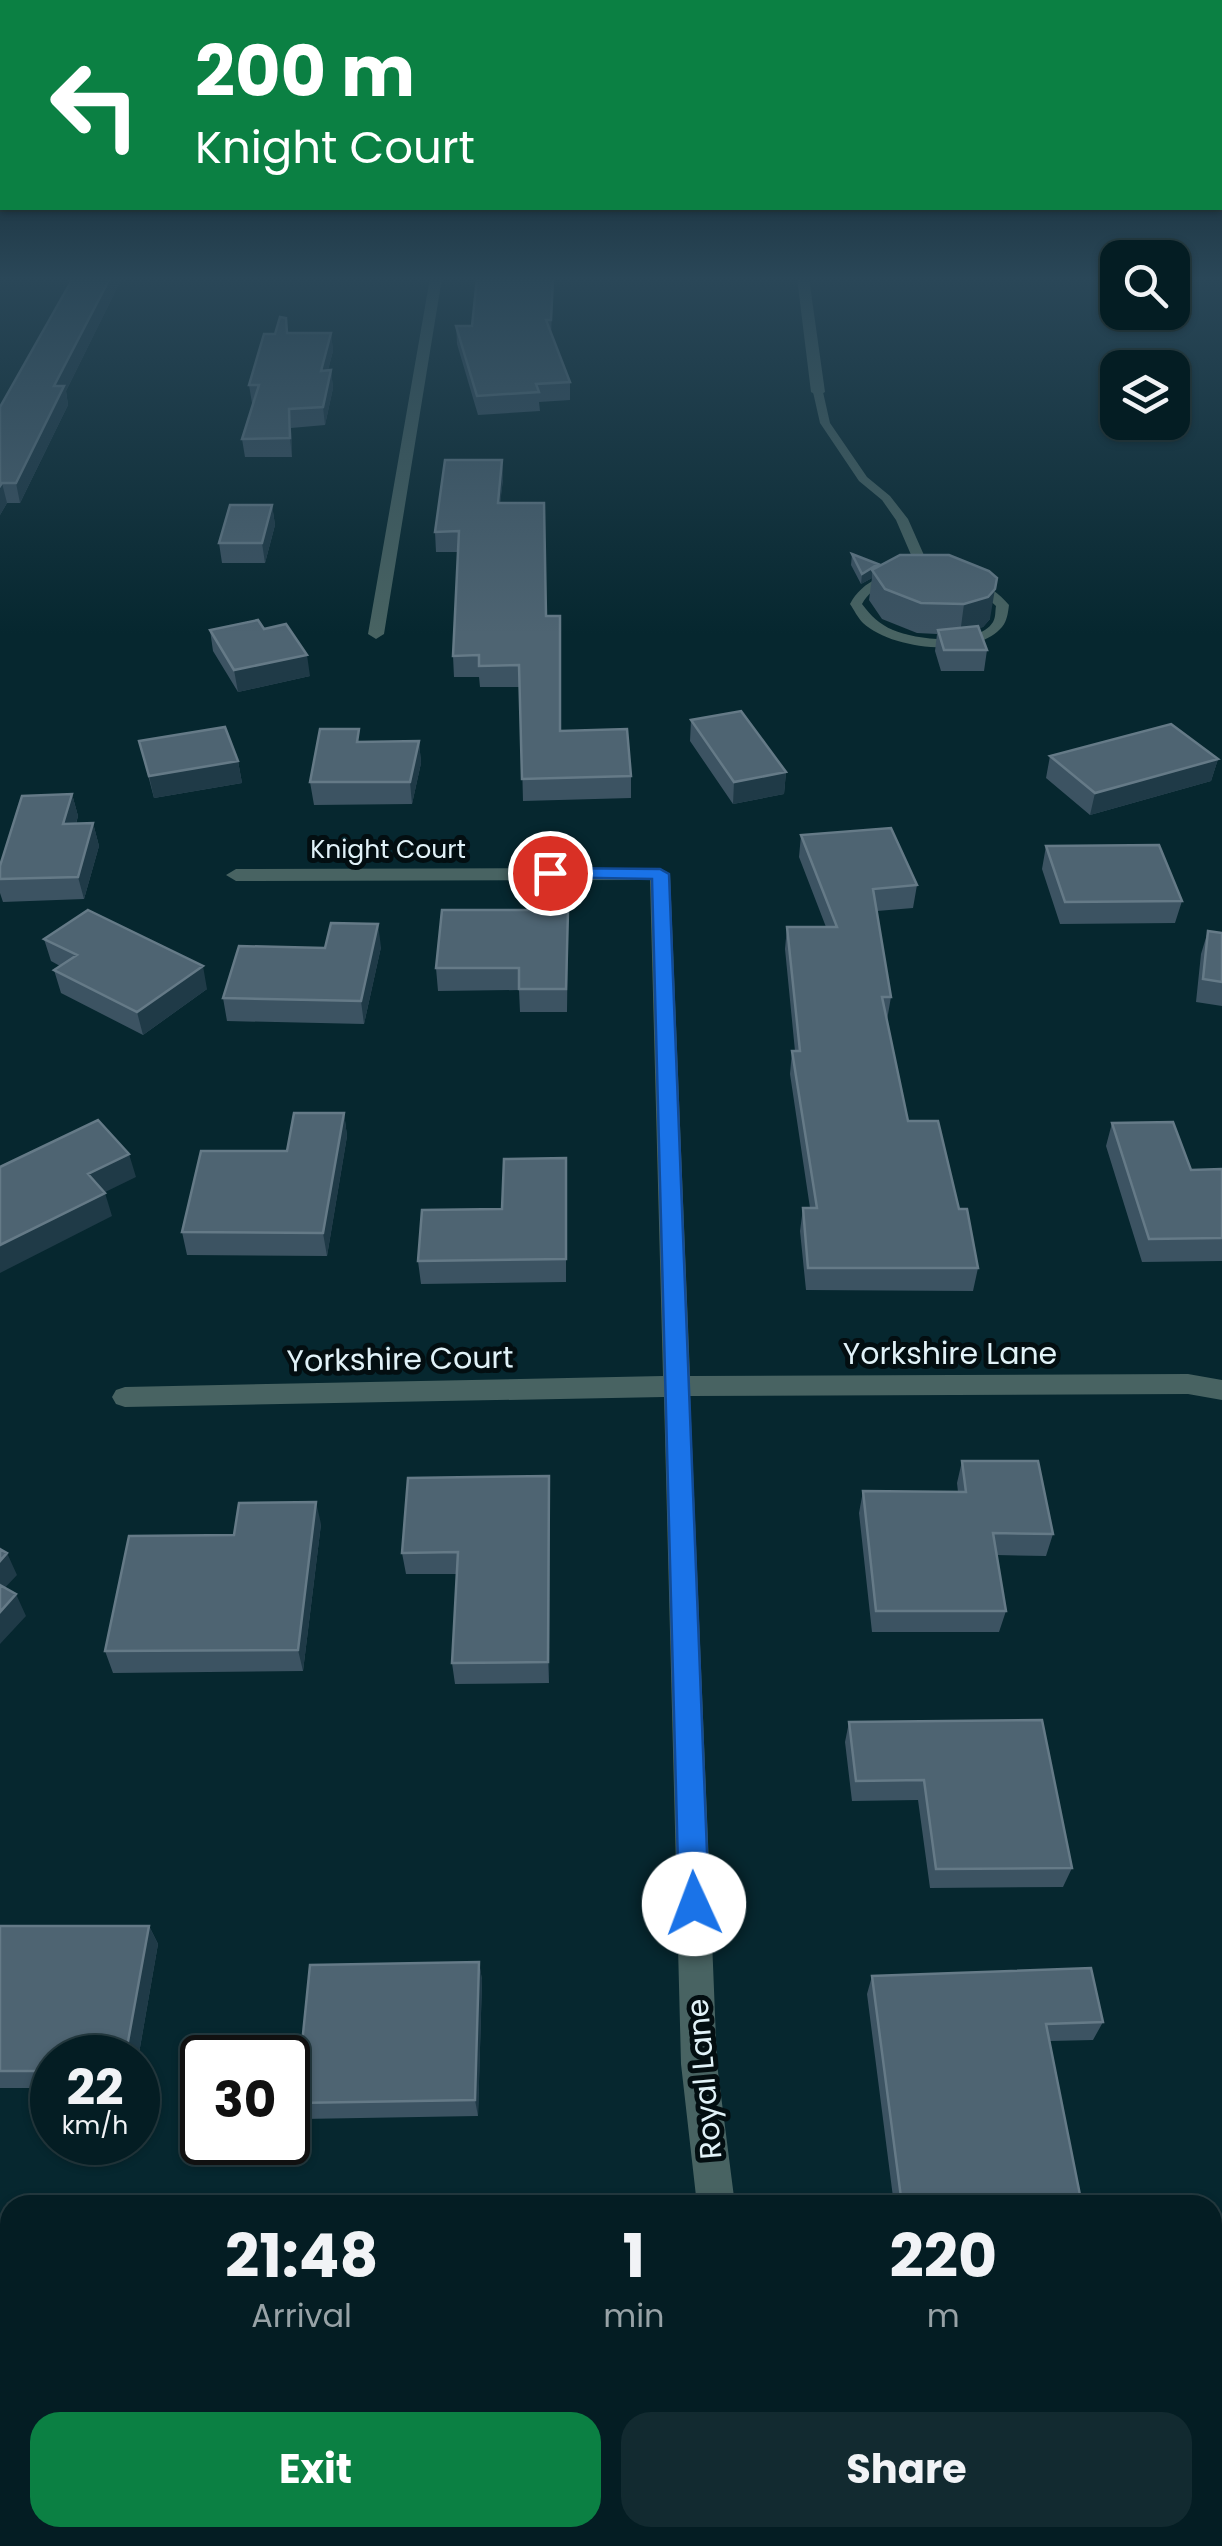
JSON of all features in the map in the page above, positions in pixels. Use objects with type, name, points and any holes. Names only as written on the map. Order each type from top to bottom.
[{"type":"street","points":[[376,634],[416,397]]},
{"type":"street","name":"Knight Court","points":[[236,875],[660,874]]},
{"type":"street","name":"Royal Lane","points":[[660,874],[699,2064],[715,2195]]},
{"type":"street","name":"Yorkshire Lane","points":[[677,1386],[1188,1384],[1222,1390]]},
{"type":"street","name":"Yorkshire Court","points":[[124,1397],[677,1386]]},
{"type":"lane","points":[[819,397],[825,423],[863,479],[886,498],[902,519],[926,574]]},
{"type":"lane","points":[[926,574],[978,585],[1003,606],[1004,617],[998,628],[983,636],[938,644],[890,636],[860,616],[856,604],[871,584],[926,574]]},
{"type":"building","points":[[6,397],[59,397],[16,483],[0,486],[0,407]]},
{"type":"building","points":[[255,397],[325,397],[323,407],[289,409],[290,438],[242,439]]},
{"type":"building","points":[[445,460],[502,460],[498,503],[544,503],[546,616],[560,616],[560,731],[627,729],[631,776],[522,779],[519,665],[479,666],[479,655],[453,656],[459,531],[435,532]]},
{"type":"building","points":[[230,505],[272,505],[262,543],[219,543]]},
{"type":"building","points":[[852,554],[878,564],[862,574]]},
{"type":"building","points":[[900,555],[949,555],[989,571],[997,578],[995,589],[988,597],[964,604],[921,603],[885,589],[872,570]]},
{"type":"building","points":[[258,620],[264,629],[286,624],[307,655],[234,670],[210,630]]},
{"type":"building","points":[[978,626],[987,650],[944,650],[938,630]]},
{"type":"building","points":[[741,711],[786,772],[734,782],[691,720]]},
{"type":"building","points":[[1171,724],[1218,759],[1095,793],[1050,756]]},
{"type":"building","points":[[225,727],[238,761],[149,776],[139,741]]},
{"type":"building","points":[[320,729],[359,729],[357,742],[419,741],[410,782],[310,782]]},
{"type":"building","points":[[72,794],[63,824],[93,823],[78,877],[0,879],[0,866],[22,796]]},
{"type":"building","points":[[891,828],[917,885],[873,889],[891,997],[882,997],[908,1121],[938,1121],[959,1209],[967,1209],[978,1268],[808,1268],[803,1208],[817,1208],[792,1051],[800,1051],[787,927],[837,927],[801,835]]},
{"type":"building","points":[[1159,845],[1182,901],[1065,902],[1046,846]]},
{"type":"building","points":[[88,910],[203,966],[137,1012],[54,970],[77,955],[44,939]]},
{"type":"building","points":[[442,910],[568,910],[566,989],[519,989],[519,968],[436,968]]},
{"type":"building","points":[[331,923],[378,924],[361,1001],[223,998],[239,946],[325,948]]},
{"type":"building","points":[[1208,931],[1222,933],[1222,982],[1203,979]]},
{"type":"building","points":[[294,1113],[344,1113],[323,1233],[182,1232],[201,1151],[287,1151]]},
{"type":"building","points":[[98,1120],[129,1154],[88,1174],[105,1193],[0,1245],[0,1167]]},
{"type":"building","points":[[1173,1122],[1191,1170],[1222,1169],[1222,1238],[1149,1239],[1112,1123]]},
{"type":"building","points":[[566,1158],[566,1259],[418,1261],[422,1210],[502,1209],[504,1159]]},
{"type":"building","points":[[962,1461],[1038,1461],[1053,1534],[993,1533],[1006,1611],[876,1611],[863,1491],[966,1492]]},
{"type":"building","points":[[549,1476],[548,1662],[452,1663],[458,1552],[402,1553],[408,1478]]},
{"type":"building","points":[[316,1502],[298,1650],[105,1651],[129,1536],[234,1535],[239,1503]]},
{"type":"building","points":[[0,1585],[16,1594],[0,1612]]},
{"type":"building","points":[[1042,1720],[1072,1868],[936,1869],[924,1780],[856,1781],[849,1722]]},
{"type":"building","points":[[0,1926],[149,1926],[129,2035],[30,2035],[30,2071],[0,2071]]},
{"type":"building","points":[[479,1962],[475,2100],[310,2103],[310,2035],[303,2035],[310,1965]]},
{"type":"building","points":[[1091,1968],[1103,2022],[1046,2024],[1080,2195],[901,2195],[872,1976]]},
{"type":"route","points":[[550,873],[660,874],[694,1904]]}]
